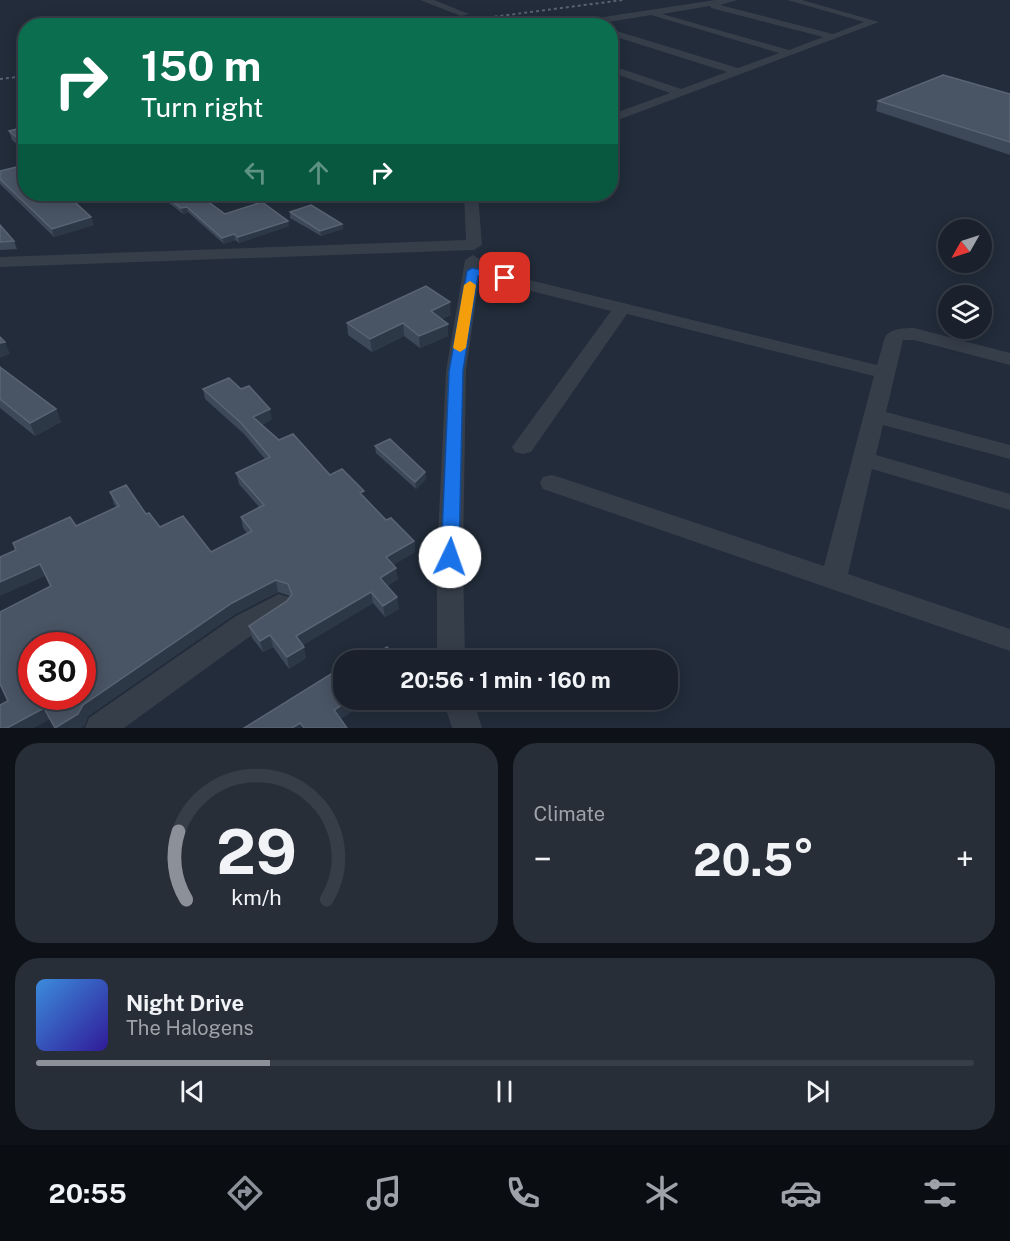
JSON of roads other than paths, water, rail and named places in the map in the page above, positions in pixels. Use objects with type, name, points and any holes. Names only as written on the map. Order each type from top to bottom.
[{"type":"street","points":[[425,0],[464,14]]},
{"type":"street","points":[[618,19],[733,0]]},
{"type":"street","points":[[618,114],[874,22],[792,0]]},
{"type":"street","points":[[709,5],[834,37]]},
{"type":"street","points":[[649,14],[789,53]]},
{"type":"street","points":[[618,34],[738,72]]},
{"type":"street","points":[[618,71],[681,93]]},
{"type":"street","points":[[452,650],[450,557],[456,371],[472,271],[474,245],[471,201]]},
{"type":"street","points":[[0,262],[474,245]]},
{"type":"street","points":[[472,271],[885,373]]},
{"type":"street","points":[[523,447],[622,308]]},
{"type":"street","points":[[834,579],[894,337],[914,334],[1010,359]]},
{"type":"street","points":[[874,416],[1010,452]]},
{"type":"street","points":[[863,459],[1010,502]]},
{"type":"street","points":[[551,483],[1010,640]]},
{"type":"street","points":[[100,728],[279,603]]},
{"type":"street","points":[[461,710],[467,728]]},
{"type":"railway","points":[[485,18],[623,0]]},
{"type":"railway","points":[[0,79],[18,77]]}]
